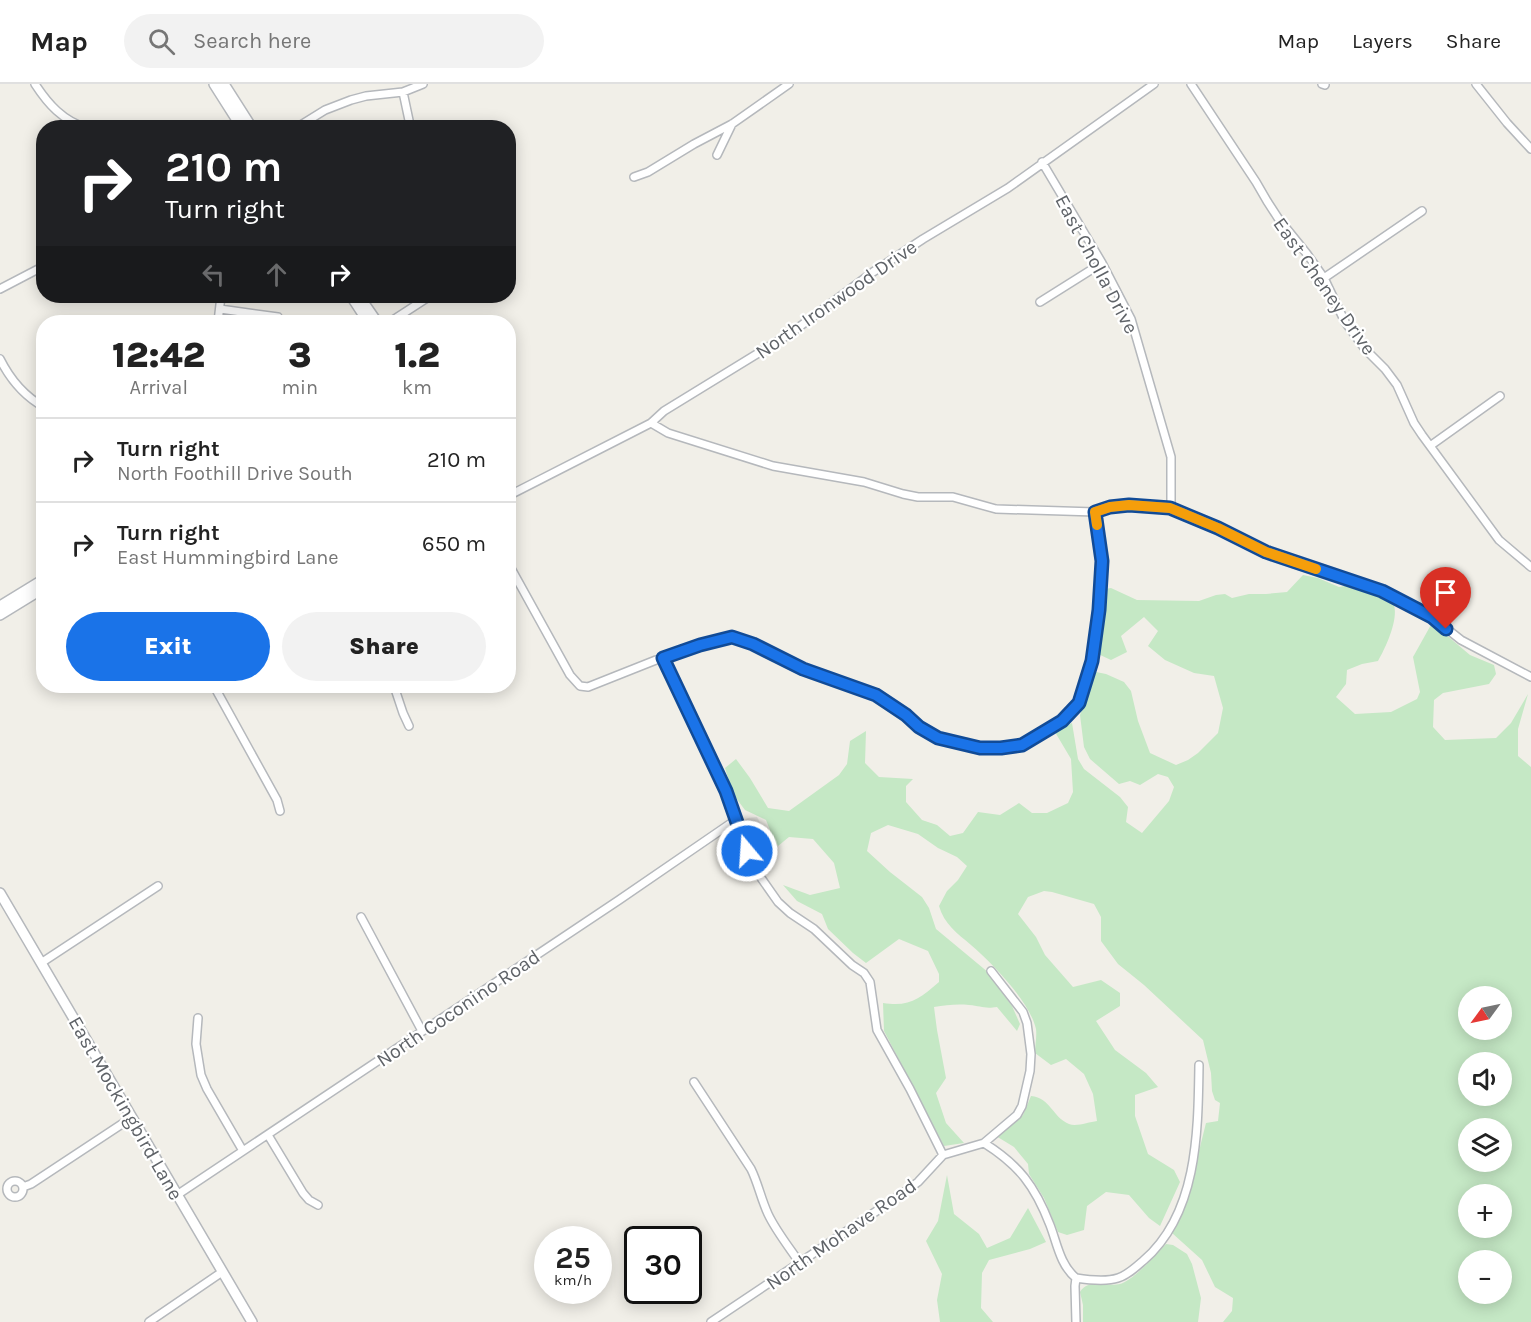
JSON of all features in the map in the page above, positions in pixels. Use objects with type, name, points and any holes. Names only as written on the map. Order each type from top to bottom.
[{"type":"street","points":[[35,84],[44,99],[61,116],[69,120]]},
{"type":"street","points":[[214,84],[237,120]]},
{"type":"street","points":[[224,84],[247,120]]},
{"type":"street","points":[[309,120],[325,110],[351,100],[403,92],[423,84]]},
{"type":"street","points":[[634,177],[648,172],[732,124],[789,84]]},
{"type":"street","name":"North Ironwood Drive","points":[[516,492],[651,423],[664,411],[791,333],[873,272],[923,239],[1008,188],[1154,84]]},
{"type":"street","name":"East Cheney Drive","points":[[1191,84],[1278,219],[1324,278],[1345,322],[1397,385],[1414,423],[1430,446],[1499,540],[1531,567]]},
{"type":"street","points":[[1476,84],[1531,149]]},
{"type":"street","points":[[403,92],[409,120]]},
{"type":"street","points":[[717,155],[732,124]]},
{"type":"street","name":"East Cholla Drive","points":[[1042,162],[1102,263],[1131,319],[1171,458],[1170,508]]},
{"type":"street","points":[[1324,278],[1422,212]]},
{"type":"street","points":[[1040,302],[1102,263]]},
{"type":"street","points":[[0,289],[36,270]]},
{"type":"street","points":[[219,315],[220,303]]},
{"type":"street","points":[[401,315],[419,303]]},
{"type":"street","points":[[220,309],[264,315]]},
{"type":"street","points":[[0,359],[22,391],[36,402]]},
{"type":"street","points":[[1430,446],[1500,396]]},
{"type":"street","points":[[651,423],[668,434],[773,466],[864,482],[918,497],[953,497],[996,509],[1095,512],[1110,507],[1129,505],[1170,508],[1218,528],[1266,552],[1382,591],[1432,617],[1461,640],[1531,677]]},
{"type":"street","points":[[516,577],[570,675],[580,686],[588,687],[700,645],[732,637],[753,644],[803,669],[876,695],[938,738],[980,748],[1001,748],[1022,745],[1062,721],[1079,703],[1092,661],[1099,610],[1102,561],[1095,512]]},
{"type":"street","points":[[0,606],[36,584]]},
{"type":"street","points":[[0,615],[36,593]]},
{"type":"street","points":[[663,658],[726,791],[752,865],[778,902],[814,929],[852,965],[864,973],[870,982],[877,1030],[943,1155],[984,1143],[1009,1122],[1023,1106],[1030,1071],[1030,1036],[1023,1012],[991,971]]},
{"type":"street","points":[[218,693],[277,800],[280,811]]},
{"type":"street","points":[[396,693],[409,726]]},
{"type":"street","name":"North Coconino Road","points":[[177,1195],[619,900],[736,819]]},
{"type":"street","points":[[41,963],[158,886]]},
{"type":"street","name":"East Mockingbird Lane","points":[[0,893],[252,1322]]},
{"type":"street","points":[[361,917],[422,1031]]},
{"type":"street","points":[[198,1018],[196,1044],[201,1075],[243,1151]]},
{"type":"street","points":[[984,1143],[1007,1159],[1023,1175],[1044,1212],[1063,1261],[1072,1274],[1076,1278],[1115,1279],[1123,1276],[1152,1253],[1167,1234],[1186,1192],[1194,1158],[1199,1104],[1199,1065]]},
{"type":"street","points":[[694,1082],[751,1169],[769,1216],[799,1262]]},
{"type":"street","points":[[23,1187],[131,1118]]},
{"type":"street","points":[[268,1135],[303,1193],[318,1205]]},
{"type":"street","name":"North Mohave Road","points":[[711,1322],[902,1194],[925,1175],[943,1155]]},
{"type":"street","points":[[148,1322],[222,1272]]},
{"type":"street","points":[[1076,1278],[1076,1322]]},
{"type":"shaded area","points":[[757,817],[764,826],[767,837],[752,839],[743,833],[740,822]]},
{"type":"green space","points":[[1303,575],[1318,578],[1339,587],[1351,585],[1393,602],[1395,616],[1393,624],[1378,661],[1347,670],[1346,684],[1336,697],[1355,714],[1391,712],[1417,699],[1420,692],[1413,657],[1432,623],[1470,655],[1494,665],[1496,674],[1489,684],[1443,693],[1434,700],[1433,727],[1445,740],[1496,738],[1511,723],[1528,694],[1518,729],[1518,756],[1531,767],[1531,1322],[1223,1322],[1232,1311],[1233,1298],[1215,1287],[1202,1260],[1172,1233],[1194,1171],[1206,1123],[1218,1121],[1220,1103],[1215,1100],[1212,1091],[1211,1073],[1203,1040],[1118,964],[1101,941],[1101,917],[1094,904],[1044,891],[1028,897],[1018,914],[1036,937],[1045,955],[1073,987],[1101,980],[1120,993],[1120,1006],[1096,1021],[1115,1050],[1146,1073],[1158,1087],[1135,1095],[1135,1116],[1148,1154],[1174,1170],[1180,1182],[1160,1226],[1149,1218],[1129,1195],[1106,1192],[1087,1206],[1084,1230],[1067,1235],[1058,1232],[1044,1198],[1029,1174],[1028,1164],[1014,1147],[996,1136],[1023,1115],[1031,1096],[1043,1100],[1063,1121],[1069,1124],[1079,1125],[1097,1121],[1093,1094],[1084,1074],[1066,1059],[1051,1065],[1035,1053],[1036,1029],[1018,995],[999,972],[944,918],[939,906],[947,891],[967,866],[957,857],[938,848],[918,834],[888,825],[871,833],[867,851],[922,897],[929,908],[936,929],[989,973],[1012,1006],[1020,1024],[1017,1031],[997,1007],[947,1005],[934,1007],[946,1078],[936,1093],[946,1123],[964,1143],[944,1146],[884,1031],[883,1003],[907,1003],[926,993],[939,982],[939,974],[928,951],[899,939],[866,963],[853,953],[828,929],[822,914],[797,901],[783,885],[810,895],[840,888],[834,863],[813,839],[789,837],[778,846],[766,820],[745,810],[733,794],[725,768],[736,759],[768,808],[789,811],[839,775],[847,764],[850,741],[866,731],[865,763],[879,777],[913,779],[906,786],[906,802],[922,820],[937,825],[950,836],[963,833],[978,812],[1000,815],[1019,803],[1032,813],[1047,813],[1068,803],[1073,792],[1071,759],[1055,732],[1072,723],[1078,759],[1084,769],[1120,797],[1128,807],[1126,822],[1142,833],[1169,801],[1174,787],[1168,777],[1158,774],[1140,785],[1130,781],[1119,784],[1090,759],[1084,747],[1080,715],[1096,672],[1124,682],[1131,691],[1138,721],[1150,753],[1176,765],[1198,753],[1218,733],[1223,708],[1214,676],[1194,673],[1165,660],[1148,646],[1158,631],[1144,617],[1121,636],[1127,652],[1111,660],[1098,654],[1105,589],[1111,588],[1137,600],[1199,601],[1225,594],[1232,598],[1249,594],[1287,592]]},
{"type":"green space","points":[[947,1175],[954,1214],[979,1234],[987,1248],[1010,1238],[1028,1208],[1046,1242],[1030,1249],[989,1260],[982,1273],[981,1308],[993,1322],[940,1322],[937,1300],[942,1274],[926,1241],[938,1221]]},
{"type":"green space","points":[[1166,1244],[1173,1245],[1187,1254],[1192,1264],[1201,1298],[1198,1322],[1083,1322],[1080,1292],[1084,1288],[1093,1284],[1115,1285],[1126,1282]]},
{"type":"slow traffic","points":[[1097,525],[1095,512],[1110,507],[1129,505],[1170,508],[1218,528],[1266,552],[1316,569]]},
{"type":"route","points":[[747,851],[726,791],[663,658],[732,637],[753,644],[803,669],[876,695],[938,738],[980,748],[1022,745],[1062,721],[1079,703],[1092,661],[1099,610],[1102,561],[1095,512],[1110,507],[1129,505],[1170,508],[1218,528],[1266,552],[1382,591],[1432,617],[1446,629]]}]
